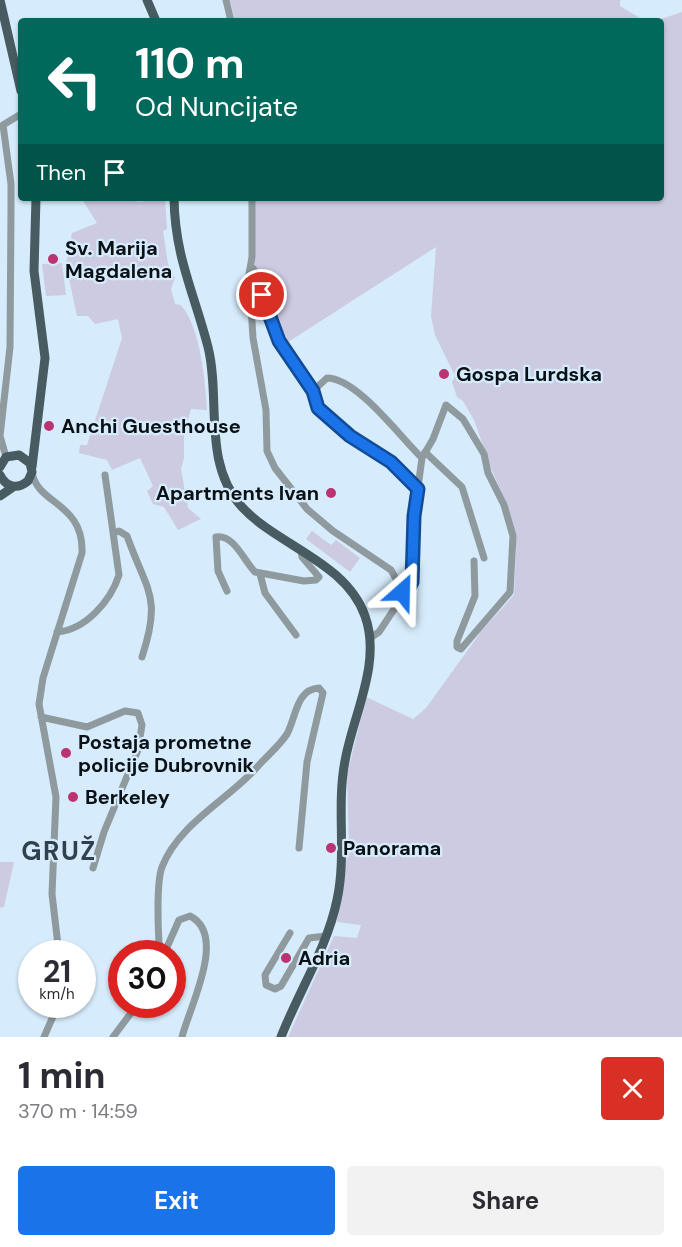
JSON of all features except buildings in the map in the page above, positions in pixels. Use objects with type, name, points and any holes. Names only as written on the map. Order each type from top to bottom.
[{"type":"main road","points":[[0,0],[18,78]]},
{"type":"main road","points":[[147,0],[155,18]]},
{"type":"main road","points":[[0,496],[28,481],[32,470],[37,433],[45,358],[34,271],[36,201]]},
{"type":"main road","points":[[174,201],[180,258],[210,359],[216,440],[225,481],[241,505],[252,516],[338,578],[355,596],[366,617],[370,638],[363,694],[345,762],[341,798],[341,872],[338,899],[326,936],[282,1037]]},
{"type":"main road","points":[[2,462],[27,450],[37,433]]},
{"type":"main road","points":[[19,454],[27,459],[32,470]]},
{"type":"main road","points":[[0,476],[16,487]]},
{"type":"main road","points":[[0,476],[0,490]]},
{"type":"street","points":[[226,0],[230,18]]},
{"type":"street","points":[[2,462],[0,436],[10,341],[11,184],[4,138],[5,121],[18,115]]},
{"type":"street","points":[[252,201],[249,274],[253,338],[266,410],[266,440],[271,459],[307,509],[333,531],[391,570],[405,595]]},
{"type":"street","points":[[250,266],[258,276],[267,313],[279,341],[313,391],[318,408],[330,421],[391,462],[418,489]]},
{"type":"street","points":[[313,391],[327,378],[343,381],[423,455],[462,487],[484,558]]},
{"type":"street","points":[[370,638],[379,632],[412,582],[414,516],[423,455],[446,405],[463,419],[484,454],[489,472],[504,505],[513,536],[510,592],[461,649],[457,647],[457,641],[477,589],[474,561]]},
{"type":"street","points":[[32,470],[35,483],[69,512],[79,529],[83,544],[40,692],[41,717],[56,797],[52,894],[57,940]]},
{"type":"street","points":[[57,632],[78,624],[104,605],[111,596],[119,575],[105,475]]},
{"type":"street","points":[[16,487],[44,493]]},
{"type":"street","points":[[114,533],[119,531],[127,536],[152,598],[153,618],[142,657]]},
{"type":"street","points":[[227,591],[218,571],[216,537],[222,536],[230,540],[251,567],[260,574],[265,593],[296,635]]},
{"type":"street","points":[[260,574],[273,573],[304,581],[316,580],[319,577],[302,557],[301,550]]},
{"type":"street","points":[[162,940],[160,876],[167,858],[184,835],[257,768],[287,733],[295,712],[307,691],[315,688],[322,689],[307,762],[299,848]]},
{"type":"street","points":[[41,717],[87,727],[125,711],[138,713],[141,720],[138,750],[108,822],[93,868]]},
{"type":"street","points":[[169,940],[179,920],[190,916],[200,924],[205,934],[207,954],[202,970],[202,981],[189,1011],[182,1037]]},
{"type":"street","points":[[290,933],[265,975],[266,985],[275,989],[281,986],[309,938],[326,936]]},
{"type":"street","points":[[44,1037],[52,1018]]},
{"type":"street","points":[[113,1037],[127,1018]]},
{"type":"shaded area","points":[[230,0],[620,0],[620,6],[640,18],[234,18]]},
{"type":"shaded area","points":[[682,12],[682,1037],[288,1037],[334,936],[357,938],[361,925],[337,922],[349,843],[347,775],[366,697],[413,719],[426,708],[483,629],[514,595],[516,551],[507,504],[492,471],[474,420],[463,401],[457,397],[452,382],[455,376],[435,335],[431,316],[436,247],[285,344],[269,309],[254,262],[255,201],[664,201],[664,18]]},
{"type":"shaded area","points":[[83,201],[165,201],[167,229],[163,231],[168,264],[175,278],[171,289],[175,304],[181,305],[193,327],[203,370],[207,410],[191,409],[184,434],[184,458],[181,469],[188,508],[201,519],[178,530],[164,507],[153,504],[147,491],[153,486],[140,458],[112,470],[107,460],[79,453],[80,445],[87,445],[122,338],[118,319],[95,324],[88,316],[77,316],[66,265],[72,233],[97,223]]},
{"type":"shaded area","points":[[62,263],[66,295],[46,296],[42,264]]},
{"type":"shaded area","points":[[312,531],[331,545],[336,540],[360,558],[350,572],[306,539]]},
{"type":"shaded area","points":[[0,862],[14,862],[4,907],[0,908]]},
{"type":"place","name":"Sv. Marija Magdalena","points":[[53,259]]},
{"type":"place","name":"Gospa Lurdska","points":[[444,374]]},
{"type":"place","name":"Anchi Guesthouse","points":[[49,426]]},
{"type":"place","name":"Apartments Ivan","points":[[331,493]]},
{"type":"place","name":"Postaja prometne policije Dubrovnik","points":[[66,753]]},
{"type":"place","name":"Berkeley","points":[[73,797]]},
{"type":"place","name":"Panorama","points":[[331,848]]},
{"type":"place","name":"Adria","points":[[286,958]]},
{"type":"district","name":"GRUŽ","points":[[59,851]]},
{"type":"route","points":[[262,295],[279,341],[313,391],[318,408],[330,421],[350,436],[391,462],[418,489],[414,516],[412,582],[405,595],[402,592]]}]
